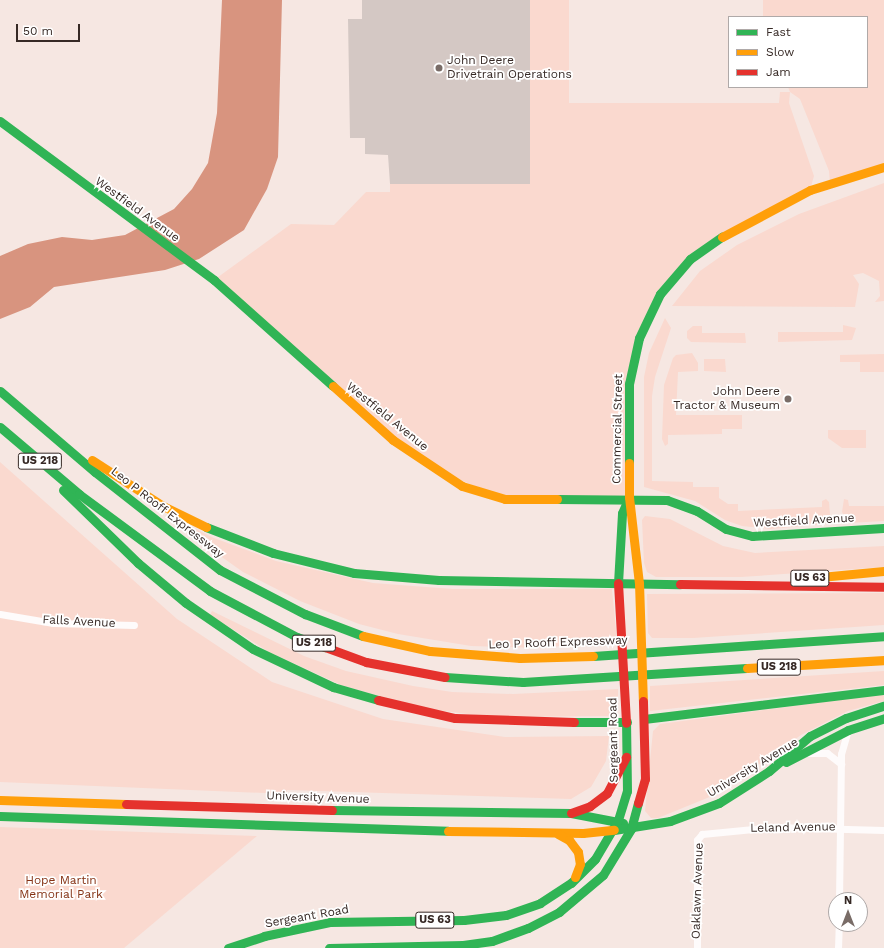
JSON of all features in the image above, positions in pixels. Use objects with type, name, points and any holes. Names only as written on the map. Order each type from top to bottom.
[{"type":"main road","name":"Westfield Avenue","points":[[0,121],[114,208],[214,280],[393,440],[462,486],[505,499],[629,497],[667,500],[682,504],[726,528],[752,536],[884,528]]},
{"type":"main road","name":"Commercial Street","points":[[629,497],[629,384],[632,361],[648,316],[673,276],[710,243],[771,208],[810,190],[884,167]]},
{"type":"main road","points":[[0,391],[38,424],[97,469],[163,506],[210,530],[273,553],[324,567],[410,579],[618,583]]},
{"type":"main road","points":[[1,428],[77,498],[138,563],[224,631],[277,662],[333,687],[400,707],[456,718],[514,722],[627,722],[884,690]]},
{"type":"main road","name":"Leo P Rooff Expressway","points":[[97,469],[220,570],[277,601],[341,628],[401,646],[460,655],[501,658],[589,656],[884,636]]},
{"type":"main road","name":"Sergeant Road","points":[[228,948],[264,936],[330,922],[464,920],[506,915],[540,903],[571,883],[595,859],[618,820],[627,791],[627,722],[618,583],[622,513],[629,497]]},
{"type":"main road","points":[[629,497],[639,583],[645,779],[631,829]]},
{"type":"main road","name":"US 218","points":[[77,498],[210,591],[268,623],[335,652],[366,662],[457,679],[523,682],[884,660]]},
{"type":"main road","name":"US 63","points":[[618,583],[735,584],[884,571]]},
{"type":"main road","points":[[735,584],[884,587]]},
{"type":"main road","points":[[769,772],[810,736],[846,718],[884,706]]},
{"type":"main road","name":"University Avenue","points":[[0,816],[437,832],[612,832],[631,829],[704,810],[735,795],[800,753],[848,730],[884,718]]},
{"type":"main road","points":[[571,813],[590,806],[607,792],[622,770],[628,751]]},
{"type":"main road","name":"University Avenue","points":[[0,800],[437,813],[571,813],[618,820],[631,829]]},
{"type":"main road","name":"US 63","points":[[329,948],[464,945],[492,941],[528,928],[559,912],[591,888],[616,857],[631,829]]},
{"type":"main road","points":[[554,832],[569,840],[578,852],[580,864],[571,883]]},
{"type":"street","name":"Falls Avenue","points":[[0,614],[53,623],[134,625]]},
{"type":"street","points":[[839,892],[841,764],[842,746],[848,730]]},
{"type":"street","points":[[800,753],[827,753],[841,764]]},
{"type":"street","name":"Leland Avenue","points":[[702,834],[710,831],[774,827],[840,827],[884,830]]},
{"type":"street","name":"Oaklawn Avenue","points":[[697,948],[697,840],[702,834]]},
{"type":"street","points":[[838,948],[839,932]]},
{"type":"green space","points":[[530,0],[569,0],[569,103],[779,103],[780,92],[790,92],[789,103],[814,176],[810,190],[771,209],[673,276],[632,361],[629,497],[505,499],[430,467],[214,280],[291,224],[334,225],[366,192],[390,192],[390,184],[530,184]]},
{"type":"green space","points":[[763,0],[884,0],[884,167],[830,183],[829,171],[800,99],[790,92],[788,88],[868,88],[868,16],[763,16]]},
{"type":"green space","points":[[884,183],[884,301],[875,302],[880,296],[879,281],[863,273],[853,275],[859,284],[855,307],[672,306],[700,271],[737,245],[799,214]]},
{"type":"green space","points":[[665,318],[671,328],[655,377],[652,396],[652,481],[693,482],[693,487],[719,487],[719,498],[728,504],[738,504],[738,511],[822,507],[822,501],[826,499],[829,502],[830,515],[825,524],[771,529],[742,526],[725,520],[695,501],[644,487],[644,377],[649,353]]},
{"type":"green space","points":[[843,325],[856,328],[852,340],[778,342],[778,332],[843,332]]},
{"type":"green space","points":[[693,326],[702,326],[702,333],[745,333],[746,343],[691,342],[687,338],[687,331]]},
{"type":"green space","points":[[692,353],[698,363],[698,371],[678,372],[676,415],[742,415],[742,429],[722,429],[722,434],[668,435],[668,444],[665,446],[662,439],[664,385],[673,358],[676,355]]},
{"type":"green space","points":[[884,354],[884,372],[860,372],[860,362],[840,362],[840,355]]},
{"type":"green space","points":[[704,359],[725,359],[726,372],[704,371]]},
{"type":"green space","points":[[828,430],[866,430],[866,448],[842,448],[828,438]]},
{"type":"green space","points":[[0,462],[177,619],[272,682],[383,719],[505,737],[609,736],[606,761],[591,787],[571,799],[287,790],[287,794],[0,782]]},
{"type":"green space","points":[[844,499],[848,500],[849,506],[884,506],[884,521],[848,523],[842,512]]},
{"type":"green space","points":[[645,516],[670,519],[723,546],[755,553],[884,546],[884,567],[741,577],[656,577],[647,572],[644,563],[642,520]]},
{"type":"green space","points":[[173,518],[214,538],[276,561],[373,583],[453,589],[612,589],[617,641],[539,648],[471,646],[398,634],[359,624],[300,601],[243,572],[171,521]]},
{"type":"green space","points":[[884,593],[884,625],[693,638],[652,638],[648,633],[647,594]]},
{"type":"green space","points":[[212,611],[304,656],[346,671],[413,686],[452,692],[513,694],[618,689],[618,716],[491,717],[421,708],[341,685],[269,652],[210,615]]},
{"type":"green space","points":[[884,671],[884,685],[650,711],[650,686]]},
{"type":"green space","points":[[884,694],[884,701],[848,711],[801,735],[717,794],[658,818],[651,818],[645,811],[653,731],[660,724]]},
{"type":"green space","name":"Hope Martin Memorial Park","points":[[0,827],[257,836],[124,948],[0,948]]},
{"type":"shaded area","points":[[222,0],[282,0],[278,157],[267,189],[244,230],[199,259],[165,270],[54,287],[30,307],[0,319],[0,256],[28,244],[62,237],[92,240],[125,235],[174,209],[192,189],[208,163],[217,113]]},
{"type":"building","name":"John Deere Drivetrain Operations","points":[[362,0],[530,0],[530,184],[390,184],[388,155],[365,154],[365,138],[350,138],[348,19],[362,19]]},
{"type":"traffic: fast","points":[[0,121],[214,280],[333,386]]},
{"type":"traffic: fast","points":[[629,463],[629,384],[639,338],[660,294],[690,259],[722,237]]},
{"type":"traffic: fast","points":[[0,391],[95,472],[220,570],[305,614],[363,636]]},
{"type":"traffic: fast","points":[[0,427],[79,494],[210,591],[297,637],[325,647]]},
{"type":"traffic: fast","points":[[63,490],[138,563],[186,603],[253,649],[333,687],[378,700]]},
{"type":"traffic: fast","points":[[618,583],[622,513],[629,497]]},
{"type":"traffic: fast","points":[[557,499],[667,500],[697,511],[726,529],[752,536],[884,528]]},
{"type":"traffic: fast","points":[[206,527],[273,553],[354,573],[439,580],[680,584]]},
{"type":"traffic: fast","points":[[593,656],[884,636]]},
{"type":"traffic: fast","points":[[445,677],[523,682],[747,668]]},
{"type":"traffic: fast","points":[[644,719],[884,690]]},
{"type":"traffic: fast","points":[[614,830],[670,821],[719,803],[769,771],[810,736],[846,718],[884,706]]},
{"type":"traffic: fast","points":[[786,762],[848,730],[884,718]]},
{"type":"traffic: fast","points":[[574,722],[627,722]]},
{"type":"traffic: fast","points":[[228,948],[264,936],[330,922],[464,920],[506,915],[540,903],[571,883],[595,859],[618,820],[627,791],[626,723]]},
{"type":"traffic: fast","points":[[329,948],[463,945],[492,941],[528,928],[559,912],[603,875],[631,829],[638,803]]},
{"type":"traffic: fast","points":[[332,810],[571,813],[623,823]]},
{"type":"traffic: fast","points":[[0,816],[448,831]]},
{"type":"traffic: slow","points":[[722,237],[810,190],[884,167]]},
{"type":"traffic: slow","points":[[333,386],[393,440],[462,486],[505,499],[557,499]]},
{"type":"traffic: slow","points":[[92,460],[163,506],[206,527]]},
{"type":"traffic: slow","points":[[629,463],[629,497],[639,583]]},
{"type":"traffic: slow","points":[[810,578],[884,571]]},
{"type":"traffic: slow","points":[[639,583],[643,701]]},
{"type":"traffic: slow","points":[[363,636],[430,651],[520,658],[593,656]]},
{"type":"traffic: slow","points":[[747,668],[884,660]]},
{"type":"traffic: slow","points":[[0,800],[126,804]]},
{"type":"traffic: slow","points":[[448,831],[583,833],[614,830]]},
{"type":"traffic: slow","points":[[558,834],[569,840],[578,852],[580,864],[575,877]]},
{"type":"traffic: jam","points":[[618,583],[626,723]]},
{"type":"traffic: jam","points":[[680,584],[884,587]]},
{"type":"traffic: jam","points":[[325,647],[366,662],[445,677]]},
{"type":"traffic: jam","points":[[378,700],[455,718],[574,722]]},
{"type":"traffic: jam","points":[[638,803],[645,779],[643,701]]},
{"type":"traffic: jam","points":[[571,813],[590,806],[607,793],[626,757]]},
{"type":"traffic: jam","points":[[126,804],[332,810]]},
{"type":"place","name":"John Deere Drivetrain Operations","points":[[439,68]]},
{"type":"place","name":"John Deere Tractor & Museum","points":[[788,399]]}]
